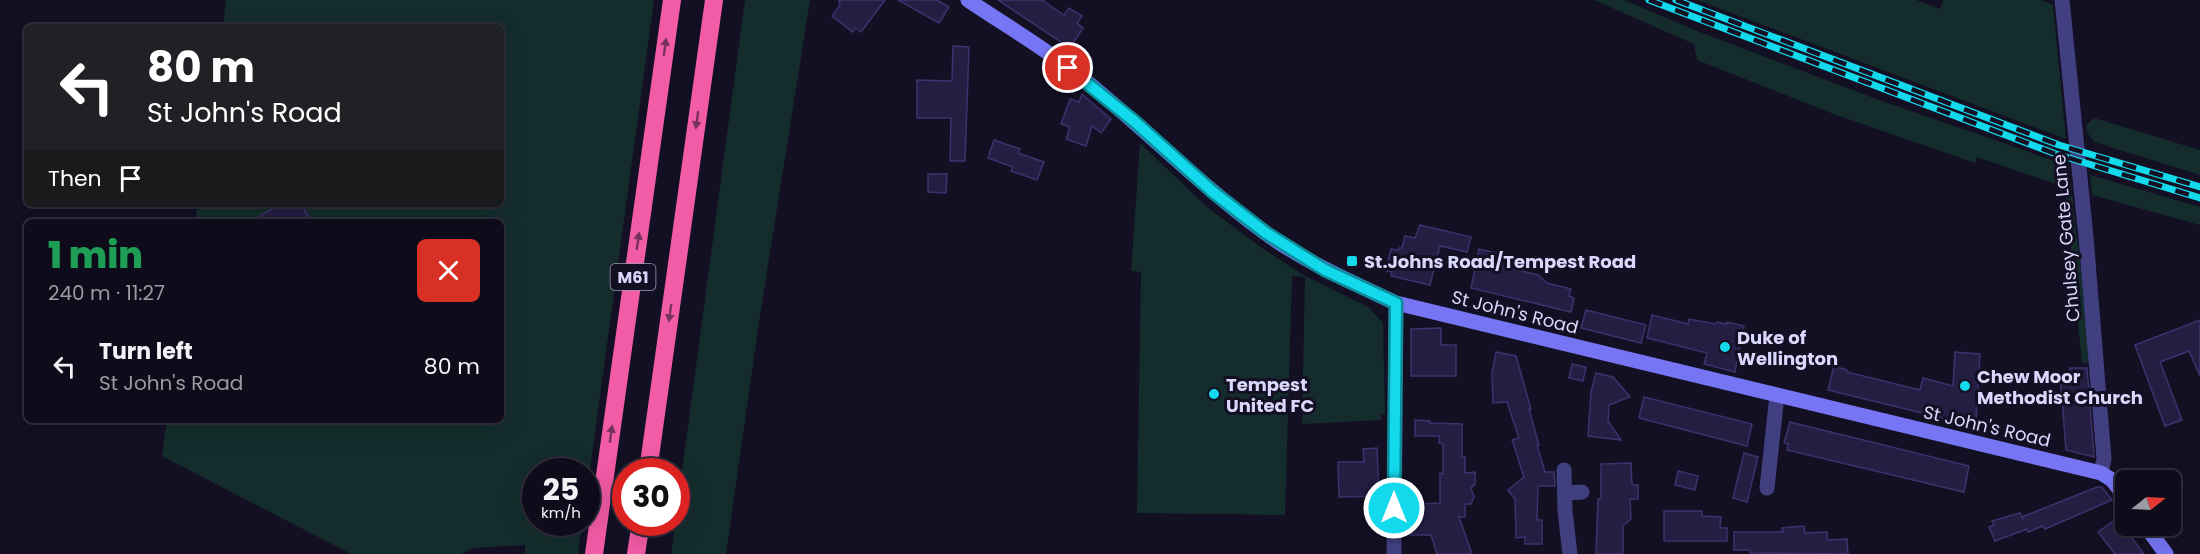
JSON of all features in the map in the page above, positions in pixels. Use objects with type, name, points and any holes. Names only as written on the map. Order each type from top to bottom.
[{"type":"highway","name":"M61","points":[[594,554],[672,0]]},
{"type":"highway","name":"M61","points":[[650,458],[714,0]]},
{"type":"highway","points":[[636,554],[639,536]]},
{"type":"street","name":"St John's Road","points":[[968,0],[1078,75],[1134,121],[1213,192],[1266,233],[1325,270],[1396,303],[2101,472]]},
{"type":"street","name":"Chulsey Gate Lane","points":[[2061,0],[2086,237],[2104,459],[2101,472]]},
{"type":"street","points":[[1394,554],[1396,303]]},
{"type":"street","points":[[1767,488],[1777,395]]},
{"type":"street","points":[[1564,470],[1565,511],[1570,554]]},
{"type":"street","points":[[2101,472],[2115,484]]},
{"type":"street","points":[[1565,493],[1581,492]]},
{"type":"street","points":[[2153,536],[2166,554]]},
{"type":"green space","points":[[226,0],[654,0],[592,458],[522,458],[522,536],[580,536],[578,554],[525,554],[525,545],[473,548],[461,554],[351,554],[162,456],[167,423],[504,423],[504,219],[196,219],[198,207],[504,207],[504,24],[223,24]]},
{"type":"green space","points":[[745,0],[810,0],[759,322],[726,554],[671,554],[673,536],[690,536],[690,458],[684,458]]},
{"type":"green space","points":[[1594,0],[1624,0],[1697,31],[1879,100],[2069,166],[2091,363],[2082,363],[2065,187],[1977,157],[1975,163],[1831,113],[1697,60],[1694,44]]},
{"type":"green space","points":[[1697,0],[1916,0],[1940,9],[1943,0],[2041,0],[2053,5],[2066,139]]},
{"type":"green space","points":[[2094,118],[2200,150],[2200,175],[2094,142],[2086,126]]},
{"type":"green space","name":"Tempest United FC","points":[[1140,143],[1207,207],[1262,248],[1305,276],[1368,307],[1383,323],[1385,414],[1381,414],[1381,420],[1302,424],[1305,277],[1292,276],[1285,515],[1137,513],[1141,272],[1131,271]]},
{"type":"green space","points":[[2090,175],[2200,207],[2200,225],[2092,195]]},
{"type":"building","points":[[839,0],[885,0],[861,32],[855,28],[853,32],[832,16],[840,5]]},
{"type":"building","points":[[898,0],[937,0],[949,7],[939,23]]},
{"type":"building","points":[[998,0],[1042,0],[1064,15],[1069,8],[1082,16],[1077,23],[1083,28],[1070,48]]},
{"type":"building","points":[[953,46],[969,47],[965,161],[950,161],[951,118],[917,118],[917,80],[952,81]]},
{"type":"building","points":[[1082,94],[1111,119],[1101,133],[1092,126],[1086,146],[1066,139],[1070,127],[1061,124],[1070,99],[1079,102]]},
{"type":"building","points":[[994,140],[1020,149],[1018,153],[1044,162],[1037,180],[1011,171],[1013,167],[988,158]]},
{"type":"building","points":[[928,174],[947,174],[946,193],[928,192]]},
{"type":"building","points":[[275,207],[303,207],[310,219],[255,219]]},
{"type":"building","points":[[1420,225],[1471,237],[1467,252],[1440,246],[1430,285],[1391,276],[1392,272],[1386,271],[1391,249],[1402,248],[1405,236],[1415,238]]},
{"type":"building","points":[[1479,249],[1505,255],[1504,260],[1511,261],[1510,268],[1538,275],[1547,283],[1571,289],[1569,296],[1574,298],[1571,312],[1471,288]]},
{"type":"building","points":[[1586,310],[1646,325],[1641,343],[1581,328]]},
{"type":"building","points":[[1652,315],[1688,324],[1689,319],[1716,324],[1717,322],[1727,324],[1727,322],[1744,326],[1735,372],[1704,364],[1707,353],[1647,338]]},
{"type":"building","points":[[2200,320],[2200,376],[2189,351],[2160,362],[2182,420],[2165,426],[2135,345]]},
{"type":"building","points":[[1441,328],[1441,345],[1456,345],[1456,376],[1411,376],[1411,329]]},
{"type":"building","points":[[1496,352],[1516,356],[1545,472],[1554,472],[1555,486],[1538,486],[1537,520],[1542,520],[1542,544],[1525,544],[1525,537],[1516,538],[1515,499],[1508,490],[1524,477],[1512,440],[1519,438],[1507,402],[1493,403],[1492,373]]},
{"type":"building","points":[[1955,352],[1980,354],[1976,420],[1942,418],[1828,390],[1834,366],[1847,370],[1847,372],[1920,390],[1923,378],[1953,386]]},
{"type":"building","points":[[1572,364],[1586,367],[1583,381],[1569,378]]},
{"type":"building","points":[[2070,368],[2087,368],[2094,457],[2066,450],[2060,375],[2070,375]]},
{"type":"building","points":[[1596,373],[1613,377],[1630,397],[1609,405],[1608,421],[1621,440],[1588,436],[1591,392]]},
{"type":"building","points":[[1644,397],[1752,424],[1747,446],[1639,418]]},
{"type":"building","points":[[1415,420],[1462,424],[1462,457],[1465,457],[1465,473],[1475,472],[1475,484],[1471,488],[1474,497],[1471,504],[1465,504],[1465,517],[1459,517],[1472,554],[1437,554],[1431,535],[1410,535],[1410,520],[1417,520],[1417,504],[1440,503],[1440,473],[1443,474],[1443,444],[1439,443],[1439,436],[1415,436]]},
{"type":"building","points":[[1790,422],[1969,466],[1964,492],[1787,450],[1788,444],[1784,443]]},
{"type":"building","points":[[1377,448],[1379,496],[1339,497],[1338,462],[1364,462],[1363,449]]},
{"type":"building","points":[[1744,453],[1758,457],[1747,502],[1733,498]]},
{"type":"building","points":[[1631,463],[1632,485],[1638,485],[1638,499],[1630,499],[1631,519],[1623,526],[1623,554],[1596,554],[1598,499],[1601,499],[1601,464]]},
{"type":"building","points":[[1678,471],[1698,476],[1695,490],[1675,485]]},
{"type":"building","points":[[2097,487],[2102,487],[2112,500],[2045,529],[2043,526],[2028,532],[2027,529],[1995,541],[1989,527],[1994,525],[1992,521],[2020,513],[2022,517]]},
{"type":"building","points":[[1664,511],[1702,511],[1702,516],[1721,517],[1720,528],[1727,528],[1727,541],[1664,541]]},
{"type":"building","points":[[2115,520],[2115,536],[2130,536],[2144,554],[2115,554],[2098,532]]},
{"type":"building","points":[[1804,526],[1805,533],[1827,532],[1827,540],[1847,539],[1848,554],[1750,553],[1750,550],[1734,550],[1734,532],[1783,532],[1782,528]]},
{"type":"railway","points":[[1649,0],[2056,154],[2200,198]]},
{"type":"railway","points":[[1676,0],[2059,145],[2200,187]]},
{"type":"place","name":"St.Johns Road/Tempest Road","points":[[1352,261]]},
{"type":"place","name":"Duke of Wellington","points":[[1725,347]]},
{"type":"place","name":"Chew Moor Methodist Church","points":[[1965,386]]},
{"type":"place","name":"Tempest United FC","points":[[1214,394]]},
{"type":"route","points":[[1068,68],[1134,121],[1213,192],[1266,233],[1325,270],[1396,303],[1394,508]]}]
